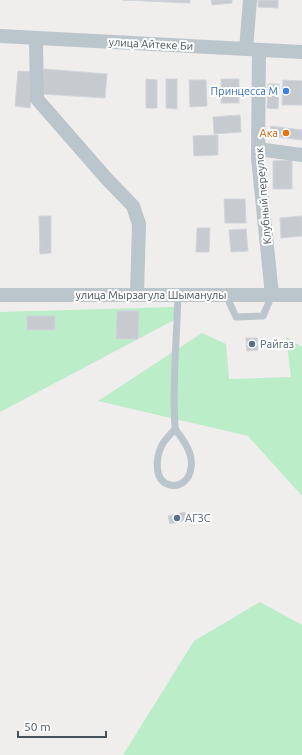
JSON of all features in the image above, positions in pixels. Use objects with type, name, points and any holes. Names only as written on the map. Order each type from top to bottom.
[{"type":"street","name":"Клубный переулок","points":[[250,0],[258,149],[272,295]]},
{"type":"street","name":"улица Айтеке Би","points":[[0,36],[302,52]]},
{"type":"street","points":[[36,38],[37,99],[106,178],[133,206],[139,224],[137,294]]},
{"type":"street","points":[[258,149],[302,155]]},
{"type":"street","name":"улица Мырзагула Шыманулы","points":[[0,295],[302,295]]},
{"type":"lane","points":[[175,429],[162,445],[157,468],[162,481],[175,486],[186,480],[191,468],[190,453],[175,429],[174,376],[178,294]]},
{"type":"lane","points":[[226,295],[236,317],[263,316],[272,295]]},
{"type":"green space","points":[[174,307],[178,318],[0,412],[0,312]]},
{"type":"green space","points":[[202,333],[226,344],[229,379],[291,377],[286,337],[302,347],[302,496],[248,436],[98,401]]},
{"type":"green space","points":[[260,602],[302,625],[302,755],[123,755],[194,641]]},
{"type":"building","points":[[123,0],[190,0],[190,3]]},
{"type":"building","points":[[211,0],[232,0],[232,3],[212,5]]},
{"type":"building","points":[[258,0],[278,0],[278,8],[258,7]]},
{"type":"building","points":[[44,69],[107,74],[105,98],[42,94]]},
{"type":"building","points":[[18,71],[33,72],[30,108],[15,106]]},
{"type":"building","points":[[146,79],[157,80],[157,108],[146,108]]},
{"type":"building","points":[[166,79],[177,79],[177,109],[166,108]]},
{"type":"building","points":[[221,79],[239,79],[239,103],[221,103]]},
{"type":"building","points":[[189,80],[206,80],[207,106],[190,107]]},
{"type":"building","points":[[283,80],[302,81],[302,105],[282,105]]},
{"type":"building","points":[[268,84],[279,84],[278,109],[267,108]]},
{"type":"building","points":[[240,115],[241,132],[214,134],[213,117]]},
{"type":"building","name":"Ака","points":[[271,126],[302,130],[302,140],[270,136]]},
{"type":"building","points":[[218,135],[218,155],[194,156],[193,136]]},
{"type":"building","points":[[292,160],[292,189],[273,189],[273,161]]},
{"type":"building","points":[[224,199],[245,199],[246,223],[225,223]]},
{"type":"building","points":[[39,216],[51,216],[51,253],[40,254]]},
{"type":"building","points":[[302,216],[302,236],[281,238],[280,218]]},
{"type":"building","points":[[197,228],[210,228],[209,252],[196,252]]},
{"type":"building","points":[[246,229],[248,251],[231,252],[229,230]]},
{"type":"building","points":[[117,311],[139,311],[138,339],[116,339]]},
{"type":"building","points":[[27,316],[55,316],[55,330],[27,330]]},
{"type":"building","name":"Райгаз","points":[[246,338],[257,338],[258,350],[247,351]]},
{"type":"building","name":"АГЗС","points":[[185,512],[186,520],[170,524],[168,516]]},
{"type":"place","name":"Принцесса М","points":[[286,91]]},
{"type":"place","name":"Ака","points":[[286,133]]},
{"type":"place","name":"Райгаз","points":[[252,344]]},
{"type":"place","name":"АГЗС","points":[[177,518]]}]
